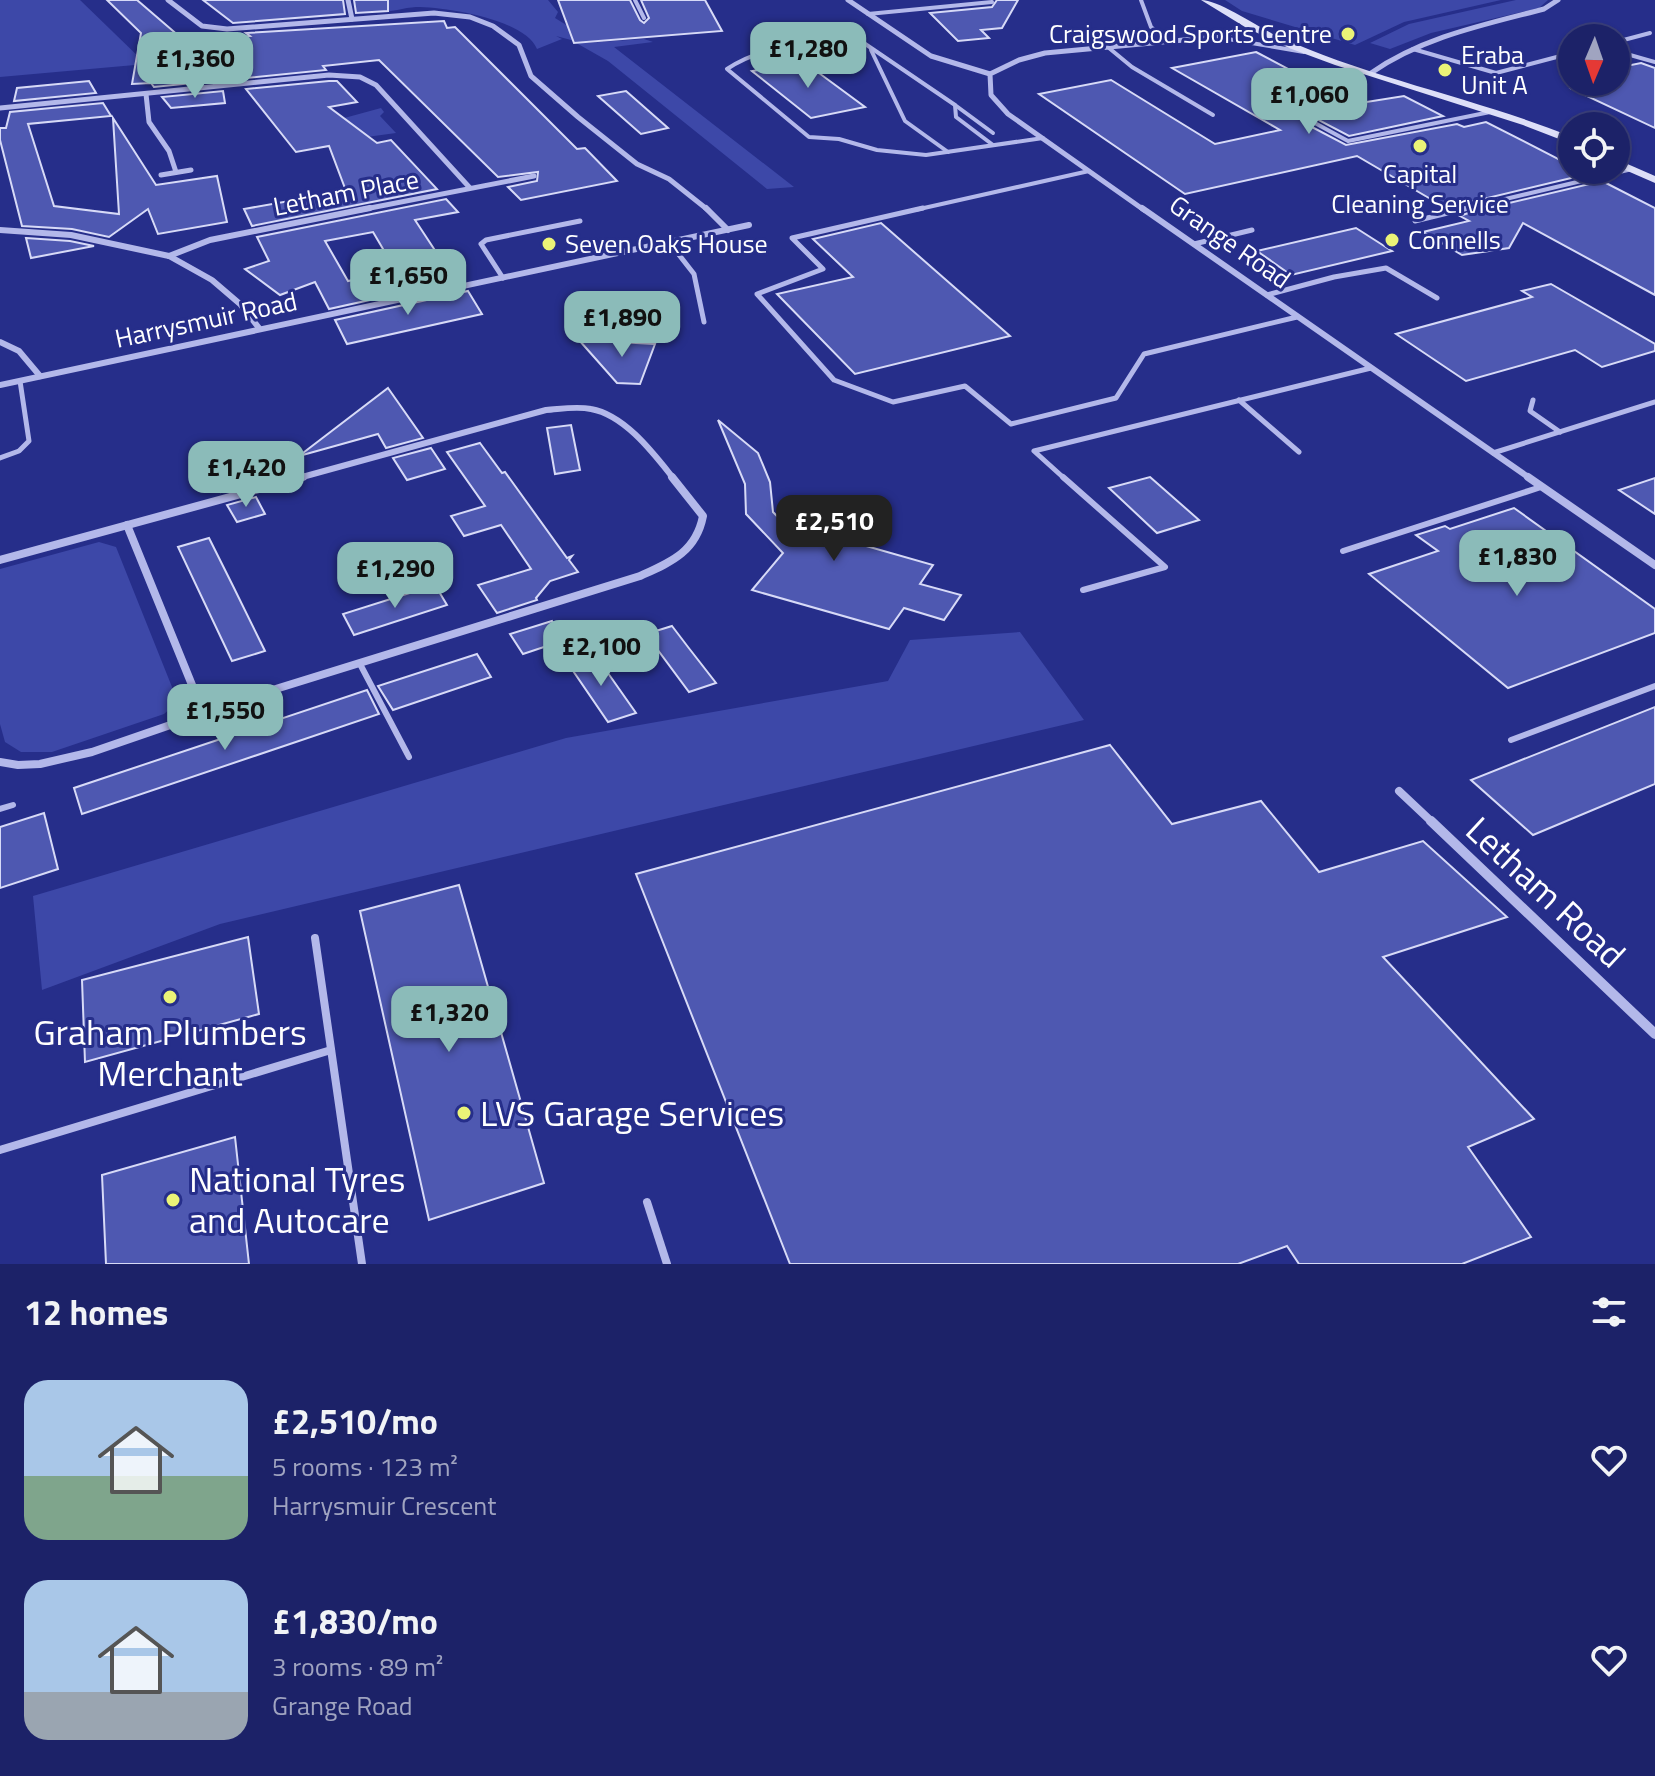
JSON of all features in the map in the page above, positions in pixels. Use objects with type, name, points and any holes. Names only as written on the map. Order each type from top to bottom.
[{"type":"street","points":[[168,0],[202,26],[215,28],[256,28],[434,13],[470,17],[493,26],[519,45],[531,76],[578,117],[637,164],[669,179],[691,194],[728,230]]},
{"type":"street","points":[[348,0],[352,19]]},
{"type":"street","points":[[848,0],[907,43],[950,67],[990,74],[1019,60],[1045,53],[1216,37]]},
{"type":"street","points":[[1205,0],[1249,29],[1307,53],[1558,136]]},
{"type":"street","points":[[1371,73],[1413,49],[1454,33],[1544,9],[1558,0]]},
{"type":"street","name":"Grange Road","points":[[990,74],[989,86],[994,100],[1043,138],[1655,565]]},
{"type":"street","points":[[0,108],[353,75],[367,78],[376,85],[470,188]]},
{"type":"street","points":[[146,94],[149,122],[169,151],[176,172]]},
{"type":"street","points":[[1632,169],[1655,180]]},
{"type":"street","points":[[161,175],[191,170]]},
{"type":"street","name":"Letham Place","points":[[169,256],[210,240],[534,176]]},
{"type":"street","name":"Harrysmuir Road","points":[[0,385],[749,225]]},
{"type":"street","points":[[0,230],[71,235],[169,256],[212,280],[240,304],[259,328]]},
{"type":"street","points":[[0,342],[19,351],[40,376]]},
{"type":"street","points":[[0,560],[546,410],[584,408],[601,412],[624,426],[703,516],[700,536],[684,554],[659,567],[203,712],[58,762],[10,766],[0,762]]},
{"type":"street","points":[[127,525],[203,712]]},
{"type":"street","name":"Letham Road","points":[[1399,791],[1655,1034]]},
{"type":"lane","points":[[635,0],[644,18]]},
{"type":"lane","points":[[1141,0],[1151,27],[1168,41]]},
{"type":"lane","points":[[868,14],[992,2]]},
{"type":"lane","points":[[1216,37],[1249,29]]},
{"type":"lane","points":[[1630,38],[1650,33]]},
{"type":"lane","points":[[993,133],[855,37],[778,49],[743,59],[727,69],[809,137],[839,139],[877,150],[914,154],[1043,138]]},
{"type":"lane","points":[[1216,37],[1307,53]]},
{"type":"lane","points":[[869,47],[905,121],[948,152]]},
{"type":"lane","points":[[1109,48],[1132,67],[1213,115]]},
{"type":"lane","points":[[1413,49],[1496,73],[1558,57]]},
{"type":"lane","points":[[1630,55],[1655,62]]},
{"type":"lane","points":[[955,105],[956,117],[993,145]]},
{"type":"lane","points":[[1313,122],[1348,141],[1490,112]]},
{"type":"lane","points":[[1415,221],[1632,169]]},
{"type":"lane","points":[[1089,171],[792,238],[823,269],[757,294],[834,380],[893,402],[965,386],[1011,424],[1116,398],[1144,354],[1297,317]]},
{"type":"lane","points":[[503,278],[481,244],[486,240],[580,221]]},
{"type":"lane","points":[[1194,244],[1252,230]]},
{"type":"lane","points":[[669,242],[694,274],[704,322]]},
{"type":"lane","points":[[1267,295],[1334,277],[1386,268],[1437,298]]},
{"type":"lane","points":[[1083,590],[1165,567],[1034,451],[1371,368]]},
{"type":"lane","points":[[0,458],[19,451],[29,441],[20,381]]},
{"type":"lane","points":[[1239,400],[1299,452]]},
{"type":"lane","points":[[1533,400],[1530,411],[1560,432]]},
{"type":"lane","points":[[1493,453],[1655,402]]},
{"type":"lane","points":[[1343,551],[1541,487]]},
{"type":"lane","points":[[360,664],[409,757]]},
{"type":"lane","points":[[1511,740],[1655,686]]},
{"type":"lane","points":[[0,809],[13,805]]},
{"type":"lane","points":[[315,938],[362,1264]]},
{"type":"lane","points":[[0,1150],[331,1050]]},
{"type":"lane","points":[[647,1202],[667,1264]]},
{"type":"shaded area","points":[[0,0],[80,0],[146,64],[0,77]]},
{"type":"shaded area","points":[[365,0],[548,0],[558,12],[555,18],[581,34],[586,43],[644,39],[653,42],[614,47],[794,187],[767,189],[608,61],[571,40],[556,36],[562,39],[537,49],[530,39],[517,30],[483,17],[416,7],[372,12],[366,10]]},
{"type":"shaded area","name":"Craigswood Sports Centre","points":[[1225,0],[1501,0],[1404,22],[1355,45],[1242,11]]},
{"type":"shaded area","points":[[1516,0],[1548,0],[1539,8],[1431,33],[1390,49],[1370,43],[1409,24]]},
{"type":"shaded area","points":[[381,108],[384,112],[380,116],[396,133],[330,142],[315,126]]},
{"type":"shaded area","points":[[99,542],[116,547],[178,702],[164,714],[52,752],[21,752],[5,742],[0,724],[0,569]]},
{"type":"shaded area","points":[[1020,632],[1084,720],[220,924],[42,990],[33,896],[566,738],[888,681],[910,640]]},
{"type":"building","points":[[107,0],[137,0],[187,43],[250,36],[246,33],[444,21],[447,28],[455,27],[577,149],[585,148],[617,181],[521,200],[508,187],[537,181],[538,172],[498,177],[379,60],[323,66],[326,70],[237,79],[216,52],[221,80],[154,87],[151,83],[132,84],[141,33]]},
{"type":"building","points":[[203,0],[343,0],[345,14],[233,23]]},
{"type":"building","points":[[354,0],[388,0],[388,11],[356,13]]},
{"type":"building","points":[[558,0],[630,0],[644,23],[649,18],[641,0],[705,0],[722,31],[574,43]]},
{"type":"building","points":[[997,0],[1018,0],[1002,28],[981,30],[989,38],[958,41],[930,13],[992,7]]},
{"type":"building","points":[[1256,52],[1354,104],[1404,96],[1443,116],[1349,136],[1315,118],[1309,119],[1310,126],[1346,145],[1457,124],[1464,127],[1486,122],[1558,159],[1558,181],[1446,208],[1357,156],[1185,194],[1039,94],[1111,80],[1215,144],[1280,130],[1172,68]]},
{"type":"building","points":[[804,62],[865,107],[811,118],[752,71]]},
{"type":"building","points":[[1641,63],[1655,68],[1655,128],[1630,116],[1630,112],[1621,112],[1587,96],[1630,96],[1630,65]]},
{"type":"building","points":[[89,81],[96,93],[14,101],[17,88]]},
{"type":"building","points":[[337,81],[357,102],[329,107],[377,143],[391,140],[437,189],[252,226],[244,209],[346,191],[329,146],[296,152],[246,89]]},
{"type":"building","points":[[223,91],[225,103],[171,108],[162,97]]},
{"type":"building","points":[[626,91],[668,128],[641,134],[598,96]]},
{"type":"building","points":[[103,103],[111,116],[28,124],[54,206],[119,214],[113,118],[156,185],[217,176],[227,222],[158,234],[148,209],[109,237],[72,229],[22,226],[0,140],[0,128],[6,128],[10,112]]},
{"type":"building","points":[[1589,184],[1608,184],[1655,208],[1655,295],[1523,223],[1509,248],[1462,255],[1423,232],[1469,221],[1460,216]]},
{"type":"building","points":[[446,199],[458,212],[415,220],[442,261],[447,260],[460,280],[329,309],[315,282],[280,295],[245,269],[269,261],[257,237]],"holes":[[[373,232],[396,271],[348,281],[325,241]]]},
{"type":"building","points":[[881,223],[1010,336],[855,374],[777,294],[853,277],[813,239]]},
{"type":"building","points":[[1356,228],[1392,251],[1291,275],[1257,251]]},
{"type":"building","points":[[26,238],[70,241],[94,246],[31,258]]},
{"type":"building","points":[[1551,284],[1655,344],[1655,351],[1602,367],[1575,350],[1466,381],[1396,334],[1532,297],[1522,291]]},
{"type":"building","points":[[468,291],[482,314],[347,344],[335,320]]},
{"type":"building","points":[[579,340],[655,344],[640,384],[617,383]]},
{"type":"building","points":[[388,388],[423,438],[386,448],[378,434],[299,456]]},
{"type":"building","points":[[718,420],[758,453],[770,482],[773,512],[796,536],[803,528],[933,565],[920,584],[961,595],[944,620],[904,608],[889,629],[752,590],[783,553],[746,514],[745,484]]},
{"type":"building","points":[[571,425],[580,470],[555,474],[547,428]]},
{"type":"building","points":[[480,443],[502,473],[505,472],[567,558],[572,556],[569,560],[578,572],[550,581],[537,600],[497,613],[478,585],[531,569],[501,525],[464,536],[451,516],[485,506],[447,452]]},
{"type":"building","points":[[431,448],[445,469],[407,480],[393,458]]},
{"type":"building","points":[[233,456],[249,485],[221,492],[205,463]]},
{"type":"building","points":[[1150,477],[1199,520],[1157,533],[1109,488]]},
{"type":"building","points":[[1655,478],[1655,514],[1619,490]]},
{"type":"building","points":[[256,497],[265,514],[237,522],[227,505]]},
{"type":"building","points":[[1514,508],[1655,609],[1655,633],[1508,688],[1369,574],[1438,551],[1416,535],[1445,526],[1450,529]]},
{"type":"building","points":[[209,538],[265,651],[232,661],[178,547]]},
{"type":"building","points":[[435,585],[447,605],[354,635],[343,614]]},
{"type":"building","points":[[552,621],[565,640],[523,654],[510,634]]},
{"type":"building","points":[[672,626],[716,683],[689,692],[646,634]]},
{"type":"building","points":[[594,653],[636,713],[608,722],[567,662]]},
{"type":"building","points":[[477,654],[491,677],[393,710],[378,686]]},
{"type":"building","points":[[367,690],[379,714],[82,814],[74,788]]},
{"type":"building","points":[[1655,707],[1655,784],[1533,835],[1471,780]]},
{"type":"building","points":[[1110,745],[1172,824],[1261,801],[1319,872],[1423,841],[1507,917],[1383,957],[1534,1119],[1468,1147],[1531,1237],[1462,1264],[1299,1264],[1287,1246],[1238,1264],[790,1264],[636,874]]},
{"type":"building","points":[[44,813],[58,869],[0,888],[0,827]]},
{"type":"building","points":[[459,885],[544,1183],[429,1220],[360,911]]},
{"type":"building","name":"Graham Plumbers Merchant","points":[[248,937],[259,1014],[85,1062],[82,980]]},
{"type":"building","name":"National Tyres and Autocare","points":[[235,1137],[249,1264],[106,1264],[102,1175]]},
{"type":"place","name":"Craigswood Sports Centre","points":[[1348,34]]},
{"type":"place","name":"Eraba Unit A","points":[[1445,70]]},
{"type":"place","name":"Capital Cleaning Service","points":[[1420,146]]},
{"type":"place","name":"Connells","points":[[1392,240]]},
{"type":"place","name":"Seven Oaks House","points":[[549,244]]},
{"type":"place","name":"Graham Plumbers Merchant","points":[[170,997]]},
{"type":"place","name":"LVS Garage Services","points":[[464,1113]]},
{"type":"place","name":"National Tyres and Autocare","points":[[173,1200]]}]
